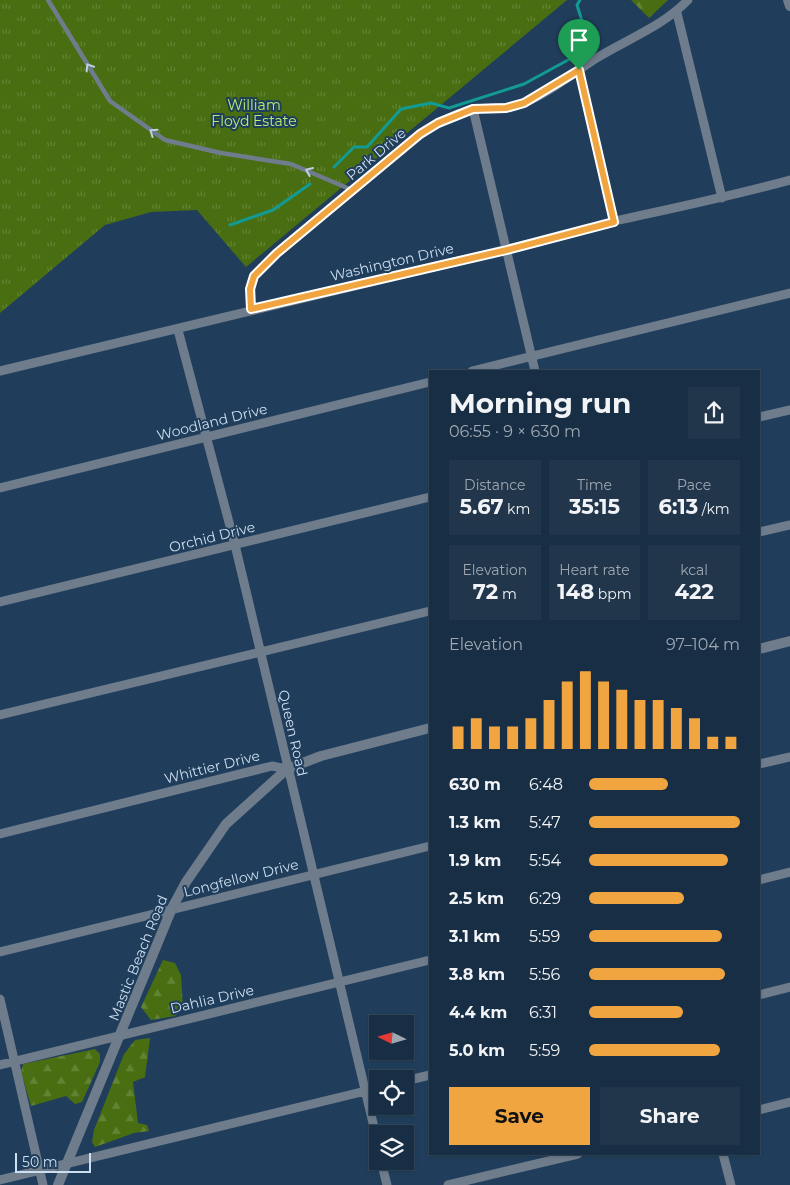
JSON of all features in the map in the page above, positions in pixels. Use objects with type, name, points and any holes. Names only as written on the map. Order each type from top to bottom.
[{"type":"street","name":"Park Drive","points":[[251,309],[250,289],[254,276],[277,253],[354,191],[420,134],[438,123],[473,109],[506,108],[524,103],[677,13],[688,0]]},
{"type":"street","points":[[788,0],[790,6]]},
{"type":"street","points":[[677,13],[722,198]]},
{"type":"street","points":[[579,70],[614,222]]},
{"type":"street","points":[[473,109],[536,370]]},
{"type":"street","name":"Washington Drive","points":[[0,371],[178,330],[251,309],[507,250],[790,180]]},
{"type":"street","points":[[476,370],[790,293]]},
{"type":"street","name":"Queen Road","points":[[178,330],[208,437],[235,545],[373,1125]]},
{"type":"street","name":"Woodland Drive","points":[[0,488],[429,382]]},
{"type":"street","points":[[760,417],[790,410]]},
{"type":"street","name":"Orchid Drive","points":[[0,602],[429,497]]},
{"type":"street","points":[[760,532],[790,525]]},
{"type":"street","points":[[0,715],[429,611]]},
{"type":"street","points":[[760,649],[790,641]]},
{"type":"street","name":"Whittier Drive","points":[[0,834],[272,766],[287,769],[321,756],[429,728]]},
{"type":"street","points":[[760,764],[790,757]]},
{"type":"street","name":"Mastic Beach Road","points":[[58,1185],[172,908],[186,882],[226,824],[287,769]]},
{"type":"street","name":"Longfellow Drive","points":[[0,952],[172,908],[429,846]]},
{"type":"street","points":[[760,880],[790,872]]},
{"type":"street","name":"Dahlia Drive","points":[[0,1065],[429,960]]},
{"type":"street","points":[[760,995],[790,987]]},
{"type":"street","points":[[0,999],[13,1062],[43,1185]]},
{"type":"street","points":[[414,1079],[429,1075]]},
{"type":"street","points":[[0,1180],[369,1090]]},
{"type":"street","points":[[760,1110],[790,1102]]},
{"type":"street","points":[[448,1185],[574,1155]]},
{"type":"street","points":[[723,1155],[731,1185]]},
{"type":"street","points":[[383,1170],[387,1185]]},
{"type":"lane","points":[[48,0],[110,101],[165,140],[221,154],[291,164],[354,191]]},
{"type":"green space","name":"William Floyd Estate","points":[[0,0],[567,0],[246,267],[197,210],[151,212],[105,225],[0,313]]},
{"type":"green space","points":[[631,0],[668,0],[649,18]]},
{"type":"green space","points":[[163,960],[175,963],[181,975],[183,1008],[175,1016],[151,1020],[141,1007]]},
{"type":"green space","points":[[150,1038],[145,1077],[133,1082],[138,1123],[147,1125],[149,1131],[134,1133],[95,1147],[92,1142],[94,1130],[124,1054],[135,1040]]},
{"type":"green space","points":[[95,1049],[100,1054],[100,1062],[82,1102],[75,1104],[66,1096],[31,1106],[21,1072],[23,1064]]},
{"type":"waterway","points":[[334,167],[354,147],[367,147],[401,109],[431,103],[449,108],[524,84],[579,54],[588,40],[577,5],[580,0]]},
{"type":"waterway","points":[[230,225],[273,210],[310,184]]},
{"type":"route","points":[[579,70],[614,222],[507,250],[251,309],[250,289],[254,276],[277,253],[365,182],[420,134],[438,123],[473,109],[506,108],[524,103],[579,70]]}]
